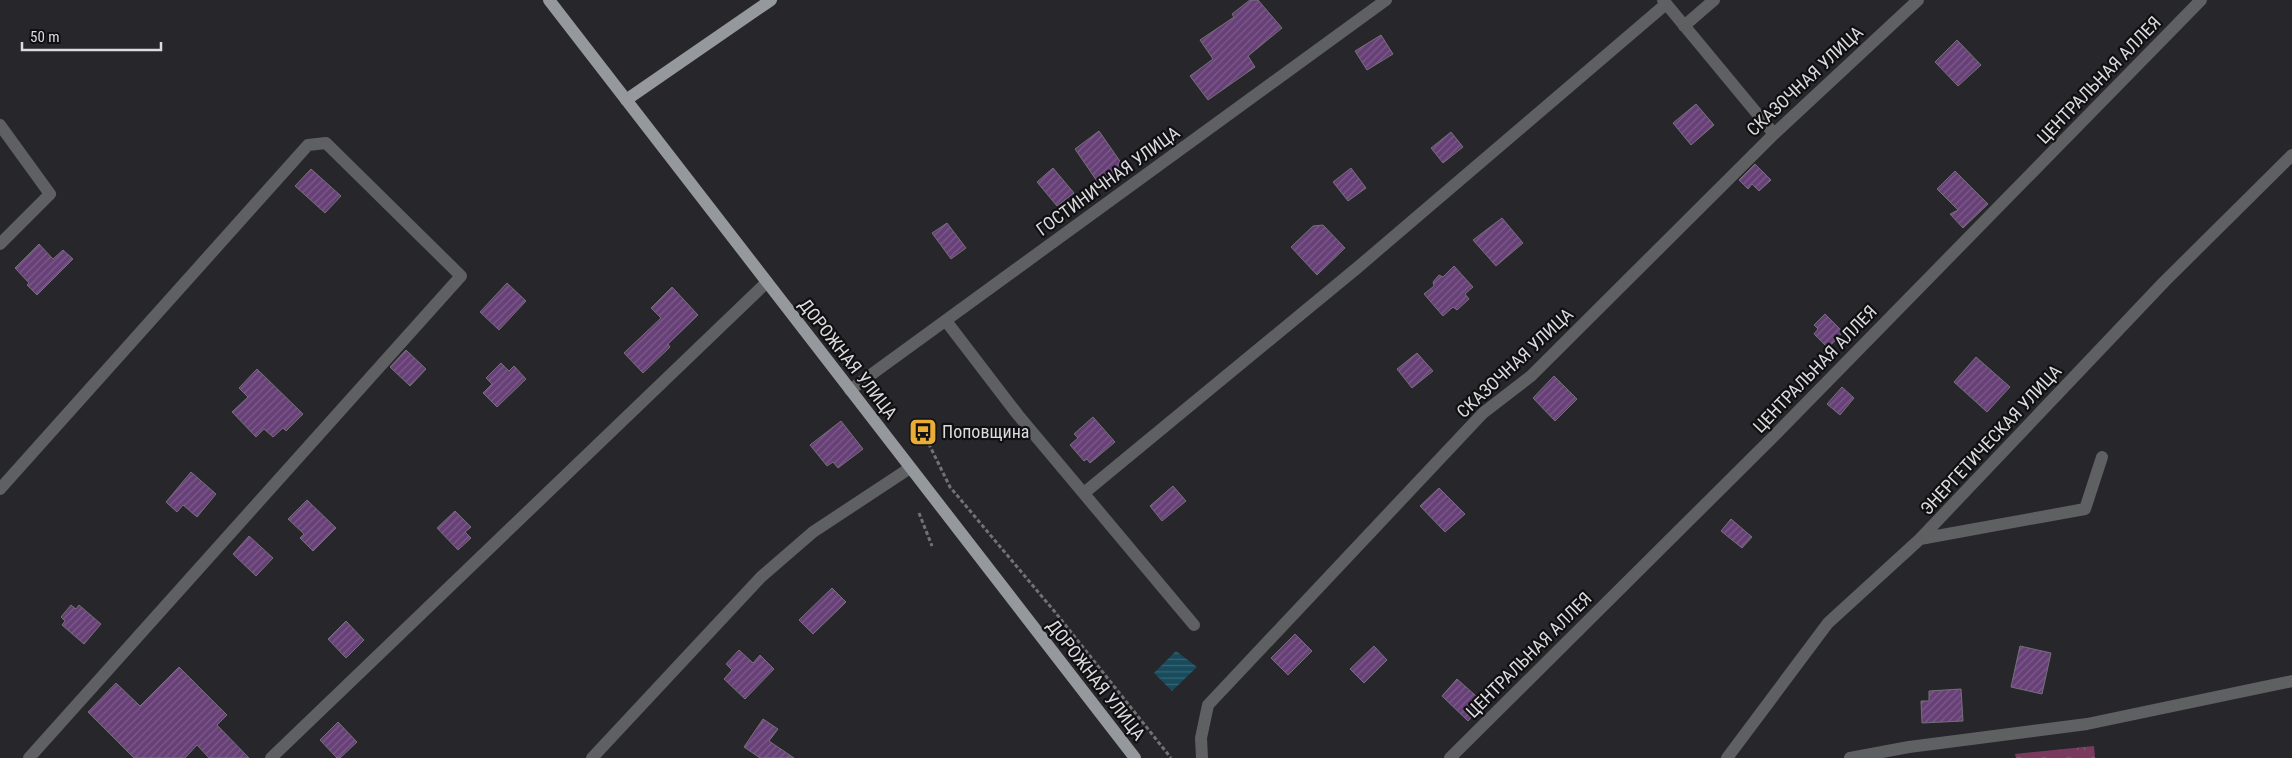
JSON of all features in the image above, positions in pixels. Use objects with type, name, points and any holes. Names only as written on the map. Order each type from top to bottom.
[{"type":"main road","name":"ДОРОЖНАЯ УЛИЦА","points":[[549,0],[1135,758]]},
{"type":"main road","points":[[626,100],[771,0]]},
{"type":"street","name":"ГОСТИНИЧНАЯ УЛИЦА","points":[[850,390],[1386,0]]},
{"type":"street","points":[[1684,26],[1714,0]]},
{"type":"street","name":"СКАЗОЧНАЯ УЛИЦА","points":[[1202,758],[1201,738],[1208,705],[1484,412],[1531,376],[1774,134],[1918,0]]},
{"type":"street","name":"ЦЕНТРАЛЬНАЯ АЛЛЕЯ","points":[[1450,758],[1773,437],[2201,0]]},
{"type":"street","points":[[1084,493],[1356,268],[1665,2],[1774,134]]},
{"type":"street","points":[[0,125],[50,194],[0,244]]},
{"type":"street","points":[[0,489],[308,145],[326,143],[461,276],[29,758]]},
{"type":"street","name":"ЭНЕРГЕТИЧЕСКАЯ УЛИЦА","points":[[1727,758],[1828,623],[1920,539],[2164,282],[2292,155]]},
{"type":"street","points":[[271,758],[766,282]]},
{"type":"street","points":[[946,321],[1018,415],[1194,625]]},
{"type":"street","points":[[1920,539],[2085,509],[2102,457]]},
{"type":"street","points":[[592,758],[761,576],[813,532],[910,468]]},
{"type":"street","points":[[1850,758],[1909,747],[2087,724],[2292,681]]},
{"type":"path","points":[[923,432],[950,487],[1055,612],[1171,758]]},
{"type":"path","points":[[919,513],[932,546]]},
{"type":"green space","points":[[2094,746],[2095,758],[2016,758],[2015,754]]},
{"type":"water","points":[[1176,651],[1197,667],[1172,691],[1154,673]]},
{"type":"building","points":[[1250,0],[1258,0],[1282,28],[1248,56],[1255,67],[1208,100],[1190,76],[1213,59],[1200,40],[1234,17],[1232,14]]},
{"type":"building","points":[[1381,35],[1393,54],[1367,70],[1355,51]]},
{"type":"building","points":[[1957,40],[1981,65],[1958,86],[1935,62]]},
{"type":"building","points":[[1696,104],[1714,125],[1691,145],[1673,123]]},
{"type":"building","points":[[1099,131],[1124,167],[1099,184],[1075,149]]},
{"type":"building","points":[[1451,132],[1463,147],[1443,163],[1431,148]]},
{"type":"building","points":[[1755,164],[1771,180],[1759,191],[1752,184],[1748,189],[1739,180]]},
{"type":"building","points":[[1053,168],[1074,193],[1057,206],[1037,182]]},
{"type":"building","points":[[1351,168],[1366,188],[1348,201],[1333,182]]},
{"type":"building","points":[[311,169],[341,196],[325,213],[295,186]]},
{"type":"building","points":[[1955,171],[1988,204],[1963,228],[1950,214],[1958,210],[1937,189]]},
{"type":"building","points":[[1502,218],[1523,243],[1496,266],[1473,240]]},
{"type":"building","points":[[947,223],[966,248],[951,259],[932,233]]},
{"type":"building","points":[[1323,225],[1345,248],[1317,275],[1291,247],[1313,226]]},
{"type":"building","points":[[39,244],[53,259],[63,250],[73,259],[37,295],[15,268]]},
{"type":"building","points":[[1454,266],[1473,287],[1465,294],[1469,299],[1457,310],[1453,307],[1443,316],[1424,294],[1434,286],[1433,282],[1439,275],[1443,277]]},
{"type":"building","points":[[507,283],[526,301],[499,330],[480,312]]},
{"type":"building","points":[[672,287],[698,315],[668,344],[670,347],[643,373],[624,353],[661,318],[651,308]]},
{"type":"building","points":[[1825,314],[1843,332],[1828,348],[1814,334],[1818,329],[1814,325]]},
{"type":"building","points":[[406,350],[426,369],[410,386],[390,367]]},
{"type":"building","points":[[1417,353],[1433,371],[1412,388],[1397,369]]},
{"type":"building","points":[[1976,357],[2010,387],[1987,412],[1954,382]]},
{"type":"building","points":[[501,363],[509,371],[514,366],[526,379],[497,407],[483,393],[492,384],[486,378]]},
{"type":"building","points":[[257,369],[303,414],[286,431],[283,428],[273,437],[264,429],[256,437],[232,412],[248,397],[239,388]]},
{"type":"building","points":[[1554,376],[1577,399],[1555,421],[1533,398]]},
{"type":"building","points":[[1842,387],[1854,398],[1840,415],[1827,404]]},
{"type":"building","points":[[1093,417],[1115,442],[1090,463],[1087,459],[1084,461],[1070,445],[1078,438],[1074,434]]},
{"type":"building","points":[[841,421],[863,449],[838,468],[833,462],[827,466],[810,445]]},
{"type":"building","points":[[191,472],[216,494],[197,517],[183,505],[177,512],[166,502]]},
{"type":"building","points":[[1173,486],[1186,501],[1162,521],[1150,506]]},
{"type":"building","points":[[1439,488],[1465,514],[1445,532],[1420,506]]},
{"type":"building","points":[[307,500],[336,528],[313,551],[300,538],[304,534],[288,519]]},
{"type":"building","points":[[455,511],[471,527],[465,532],[471,538],[458,550],[437,528]]},
{"type":"building","points":[[1731,519],[1752,537],[1742,548],[1721,531]]},
{"type":"building","points":[[249,536],[273,558],[256,576],[233,554]]},
{"type":"building","points":[[832,588],[846,602],[813,634],[799,620]]},
{"type":"building","points":[[71,605],[76,609],[79,605],[101,624],[84,644],[62,625],[65,621],[61,617]]},
{"type":"building","points":[[346,621],[364,640],[346,658],[328,639]]},
{"type":"building","points":[[1295,634],[1312,651],[1288,675],[1271,658]]},
{"type":"building","points":[[1374,646],[1387,660],[1364,683],[1350,669]]},
{"type":"building","points":[[2020,646],[2051,653],[2042,694],[2011,687]]},
{"type":"building","points":[[739,650],[753,663],[760,655],[774,669],[745,699],[724,679],[732,670],[726,664]]},
{"type":"building","points":[[179,667],[227,715],[217,725],[249,758],[209,758],[197,745],[185,758],[134,758],[88,712],[116,683],[140,706]]},
{"type":"building","points":[[1457,679],[1484,703],[1468,721],[1442,696]]},
{"type":"building","points":[[1961,689],[1963,721],[1922,723],[1921,701],[1929,701],[1929,691]]},
{"type":"building","points":[[763,719],[778,729],[769,741],[794,758],[760,758],[744,747]]},
{"type":"building","points":[[338,722],[357,742],[340,758],[337,758],[320,740]]},
{"type":"place","name":"Поповщина","points":[[923,432]]}]
